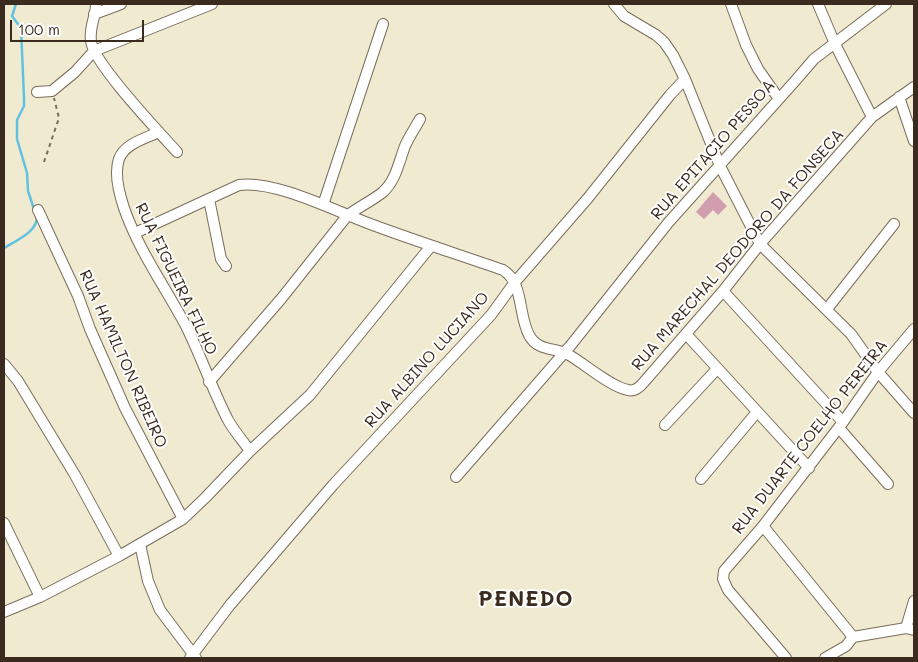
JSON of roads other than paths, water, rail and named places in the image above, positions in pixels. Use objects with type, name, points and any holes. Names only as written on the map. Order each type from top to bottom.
[{"type":"street","points":[[121,4],[95,9],[90,32],[94,51],[113,78],[177,152]]},
{"type":"street","points":[[37,92],[52,91],[75,72],[94,51],[212,4]]},
{"type":"street","points":[[614,4],[624,16],[647,28],[664,42],[673,55],[720,166],[760,244],[851,334],[878,372],[914,413]]},
{"type":"street","points":[[731,4],[754,61],[779,99]]},
{"type":"street","points":[[818,4],[835,44],[872,117]]},
{"type":"street","name":"RUA EPITACIO PESSOA","points":[[566,354],[580,333],[668,223],[814,59],[886,4]]},
{"type":"street","points":[[323,205],[383,24]]},
{"type":"street","name":"RUA ALBINO LUCIANO","points":[[193,657],[230,605],[332,485],[491,315],[515,282],[588,198],[670,95],[685,80]]},
{"type":"street","name":"RUA MARECHAL DEODORO DA FONSECA","points":[[566,354],[585,367],[629,391],[644,382],[723,291],[760,244],[872,117],[914,87]]},
{"type":"street","points":[[900,97],[914,141]]},
{"type":"street","points":[[209,382],[281,299],[347,216],[383,192],[397,170],[406,144],[420,119]]},
{"type":"street","name":"RUA FIGUEIRA FILHO","points":[[159,132],[128,147],[121,154],[117,169],[119,190],[124,208],[135,233],[187,329],[209,382],[229,422],[250,451]]},
{"type":"street","points":[[135,233],[239,185],[252,183],[267,186],[323,205],[347,216],[510,274],[515,282],[526,329],[531,339],[538,346],[566,354],[456,477]]},
{"type":"street","points":[[209,199],[221,259],[226,266]]},
{"type":"street","name":"RUA HAMILTON RIBEIRO","points":[[38,210],[78,296],[125,408],[183,519]]},
{"type":"street","points":[[827,309],[894,224]]},
{"type":"street","points":[[4,612],[40,597],[119,556],[183,519],[250,451],[310,395],[431,246]]},
{"type":"street","points":[[723,291],[841,425],[888,484]]},
{"type":"street","name":"RUA DUARTE COELHO PEREIRA","points":[[786,658],[728,590],[723,578],[724,571],[764,526],[841,425],[878,372],[914,329]]},
{"type":"street","points":[[686,334],[809,468]]},
{"type":"street","points":[[4,364],[18,381],[56,443],[119,556]]},
{"type":"street","points":[[665,425],[717,369]]},
{"type":"street","points":[[701,480],[757,412]]},
{"type":"street","points":[[4,523],[40,597]]},
{"type":"street","points":[[764,526],[853,636]]},
{"type":"street","points":[[140,544],[148,581],[160,610],[193,657]]},
{"type":"street","points":[[825,658],[846,646],[853,636],[910,629],[914,601]]},
{"type":"waterway","points":[[16,4],[12,16],[21,28],[24,98],[24,106],[17,120],[17,139],[27,173],[28,191],[34,209]]},
{"type":"waterway","points":[[4,248],[30,231],[34,227],[37,216]]},
{"type":"district","name":"PENEDO","points":[[526,600]]}]
